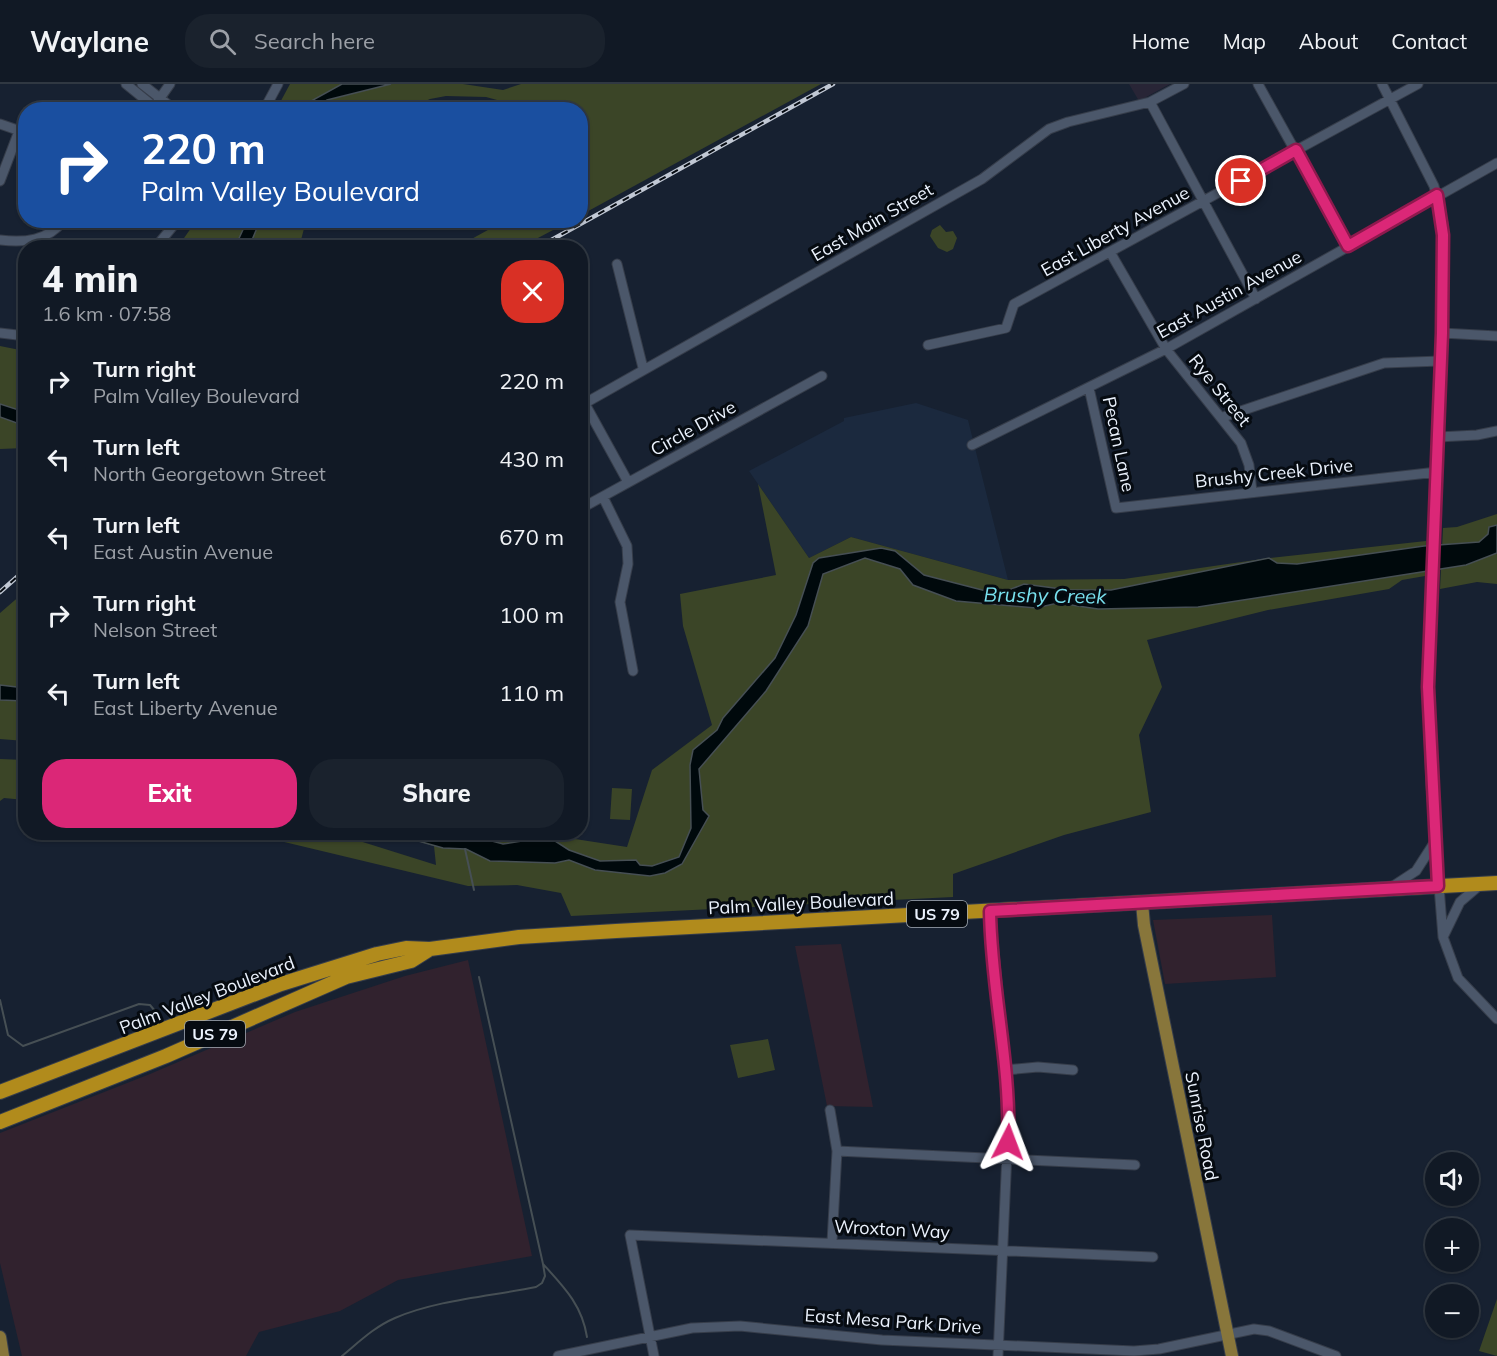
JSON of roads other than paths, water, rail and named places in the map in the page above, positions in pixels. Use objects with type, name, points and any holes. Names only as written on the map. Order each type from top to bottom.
[{"type":"highway","name":"Palm Valley Boulevard","points":[[0,1092],[337,965],[406,948],[430,949],[484,941],[564,934],[1497,883]]},
{"type":"highway","name":"Palm Valley Boulevard","points":[[0,1122],[166,1056],[336,981],[411,961],[430,949]]},
{"type":"highway","points":[[166,1056],[170,1047],[237,1018],[243,1010],[244,999]]},
{"type":"main road","name":"Sunrise Road","points":[[1142,903],[1144,925],[1185,1137],[1232,1356]]},
{"type":"main road","points":[[0,1337],[2,1351]]},
{"type":"street","points":[[126,84],[147,102]]},
{"type":"street","points":[[142,84],[165,102]]},
{"type":"street","points":[[158,102],[170,84]]},
{"type":"street","points":[[268,102],[278,84]]},
{"type":"street","name":"East Main Street","points":[[588,402],[643,368],[982,179],[1049,129],[1068,122],[1150,102],[1184,84]]},
{"type":"street","points":[[1258,84],[1348,246]]},
{"type":"street","points":[[1382,84],[1437,195],[1443,235],[1442,333],[1428,687],[1435,841],[1443,937],[1458,978],[1497,1019]]},
{"type":"street","name":"East Liberty Avenue","points":[[928,345],[1006,328],[1014,304],[1418,84]]},
{"type":"street","points":[[1150,102],[1256,299]]},
{"type":"street","points":[[0,123],[18,130]]},
{"type":"street","points":[[0,181],[18,141]]},
{"type":"street","name":"East Austin Avenue","points":[[972,445],[1166,349],[1497,163]]},
{"type":"street","points":[[34,240],[53,228]]},
{"type":"street","points":[[162,240],[171,228]]},
{"type":"street","points":[[0,240],[18,241]]},
{"type":"street","name":"Rye Street","points":[[1110,252],[1166,349],[1223,417],[1246,454],[1252,492]]},
{"type":"street","points":[[617,264],[643,368]]},
{"type":"street","points":[[0,333],[18,335]]},
{"type":"street","points":[[1442,333],[1497,336]]},
{"type":"street","points":[[1223,417],[1384,363],[1441,361]]},
{"type":"street","name":"Circle Drive","points":[[588,505],[822,376]]},
{"type":"street","name":"Pecan Lane","points":[[1089,388],[1116,508]]},
{"type":"street","points":[[588,414],[628,482]]},
{"type":"street","points":[[1438,437],[1477,435],[1497,431]]},
{"type":"street","name":"Brushy Creek Drive","points":[[1116,508],[1437,472]]},
{"type":"street","points":[[603,497],[627,546],[628,564],[620,602],[633,671]]},
{"type":"street","points":[[1388,889],[1416,871],[1435,841]]},
{"type":"street","points":[[1443,937],[1460,902],[1482,884]]},
{"type":"street","points":[[990,911],[998,1015],[1009,1107],[998,1356]]},
{"type":"street","points":[[1006,1070],[1038,1067],[1073,1070]]},
{"type":"street","points":[[830,1110],[837,1151],[832,1242]]},
{"type":"street","points":[[837,1151],[1135,1165]]},
{"type":"street","name":"Wroxton Way","points":[[650,1336],[630,1235],[1153,1257]]},
{"type":"street","name":"East Mesa Park Drive","points":[[558,1356],[692,1328],[740,1326],[882,1340],[1091,1352],[1172,1351],[1227,1334],[1245,1330],[1264,1330],[1336,1356]]},
{"type":"street","points":[[650,1336],[654,1356]]},
{"type":"water","points":[[342,84],[391,84],[324,102],[309,102]]},
{"type":"water","points":[[244,228],[257,228],[252,240],[238,240]]},
{"type":"water","points":[[0,404],[18,410],[18,423],[0,417]]},
{"type":"water","name":"Brushy Creek","points":[[1497,525],[1497,553],[1466,565],[1198,607],[1098,609],[1058,603],[1036,608],[956,601],[913,585],[900,569],[865,558],[823,574],[808,626],[766,691],[699,769],[703,810],[709,816],[682,864],[665,873],[650,876],[595,870],[569,860],[555,863],[490,861],[466,849],[443,848],[415,840],[488,840],[503,844],[528,840],[554,840],[569,850],[600,861],[636,860],[640,865],[652,866],[679,857],[691,828],[690,765],[693,750],[717,730],[723,718],[775,658],[796,615],[813,563],[819,558],[881,548],[895,551],[924,575],[990,592],[1004,592],[1024,584],[1069,590],[1111,590],[1269,558],[1277,563],[1297,564],[1424,546],[1479,542],[1488,534],[1489,527]]},
{"type":"water","points":[[0,685],[18,687],[18,701],[0,700]]},
{"type":"waterway","points":[[465,849],[474,890]]},
{"type":"waterway","points":[[479,977],[543,1264],[565,1289],[576,1306],[587,1337]]},
{"type":"waterway","points":[[0,1000],[8,1035],[23,1046],[139,1004],[150,1005],[160,1017]]},
{"type":"waterway","points":[[342,1356],[380,1326],[411,1312],[446,1303],[536,1287],[542,1283],[545,1276],[543,1264]]},
{"type":"railway","points":[[588,220],[833,84]]},
{"type":"railway","points":[[551,240],[573,228]]},
{"type":"railway","points":[[0,592],[18,576]]}]
